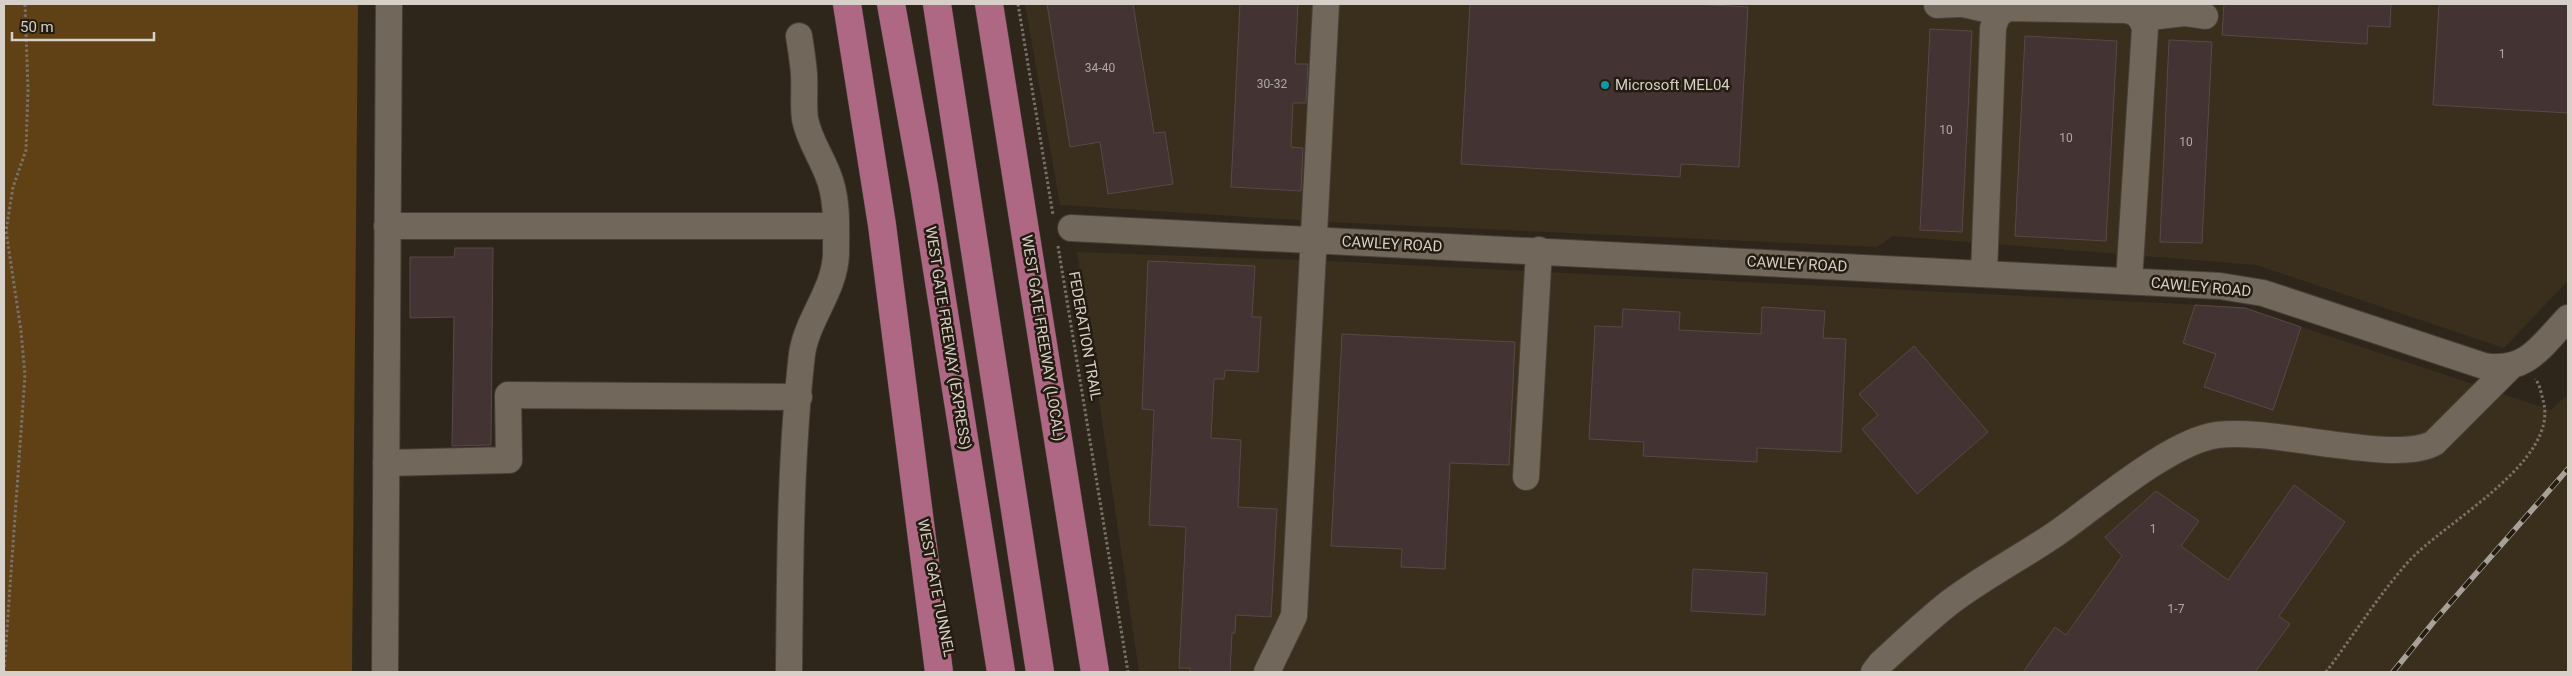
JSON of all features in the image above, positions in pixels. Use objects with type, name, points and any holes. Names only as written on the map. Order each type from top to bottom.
[{"type":"highway","points":[[847,4],[882,225],[920,505],[939,672]]},
{"type":"highway","name":"WEST GATE FREEWAY (EXPRESS)","points":[[891,4],[925,197],[1001,672]]},
{"type":"highway","points":[[937,4],[1040,672]]},
{"type":"highway","name":"WEST GATE FREEWAY (LOCAL)","points":[[989,4],[1095,672]]},
{"type":"highway","name":"WEST GATE TUNNEL","points":[[920,505],[953,672]]},
{"type":"street","points":[[385,672],[389,4]]},
{"type":"street","points":[[1267,672],[1294,616],[1326,4]]},
{"type":"street","points":[[1963,4],[1999,12],[2008,8],[2124,10],[2133,11],[2141,18],[2145,28],[2129,281]]},
{"type":"street","points":[[1984,274],[1993,28],[1999,12]]},
{"type":"street","points":[[2141,18],[2184,13],[2205,16]]},
{"type":"street","points":[[789,672],[790,567],[802,352],[814,316],[830,283],[836,257],[834,198],[828,175],[812,144],[805,118],[804,74],[799,36]]},
{"type":"street","points":[[387,226],[835,226]]},
{"type":"street","name":"CAWLEY ROAD","points":[[1061,230],[1539,250],[2220,286],[2263,293],[2484,366],[2515,366]]},
{"type":"street","points":[[1526,477],[1539,250]]},
{"type":"street","points":[[1874,672],[1881,663],[1950,603],[2056,533],[2135,476],[2190,443],[2215,435],[2237,433],[2288,436],[2381,449],[2423,449],[2434,443],[2568,318]]},
{"type":"street","points":[[386,464],[509,460],[508,395],[799,397]]},
{"type":"path","points":[[4,672],[25,375],[21,331],[6,231],[13,187],[26,150],[28,89],[25,4]]},
{"type":"path","name":"FEDERATION TRAIL","points":[[1018,4],[1061,230],[1128,672]]},
{"type":"path","points":[[2326,672],[2408,562],[2507,479],[2531,454],[2544,428],[2545,406],[2538,382],[2515,366]]},
{"type":"shaded area","points":[[4,4],[358,4],[352,672],[4,672],[4,242],[6,231],[4,208]]},
{"type":"shaded area","points":[[1025,4],[2568,4],[2568,281],[2504,348],[2256,265],[1893,236],[1877,247],[1328,222],[1060,205]]},
{"type":"shaded area","points":[[1077,252],[1330,261],[2242,307],[2551,410],[2568,394],[2568,672],[1139,672]]},
{"type":"building","points":[[1047,4],[1133,4],[1154,133],[1165,132],[1173,184],[1108,194],[1100,142],[1070,147]]},
{"type":"building","points":[[1240,4],[1298,4],[1295,64],[1308,64],[1306,103],[1293,103],[1291,147],[1303,148],[1301,191],[1231,187]]},
{"type":"building","name":"Microsoft MEL04","points":[[1470,4],[1694,4],[1748,7],[1739,167],[1681,164],[1680,177],[1461,164]]},
{"type":"building","points":[[2224,4],[2391,4],[2390,27],[2368,26],[2367,44],[2222,35]]},
{"type":"building","points":[[2439,4],[2568,4],[2568,113],[2433,105]]},
{"type":"building","points":[[1930,29],[1972,31],[1962,232],[1920,230]]},
{"type":"building","points":[[2025,36],[2117,41],[2106,241],[2015,236]]},
{"type":"building","points":[[2169,40],[2212,42],[2202,243],[2160,242]]},
{"type":"building","points":[[455,248],[493,248],[491,445],[452,446],[454,317],[410,318],[410,257],[454,257]]},
{"type":"building","points":[[1148,261],[1255,266],[1252,317],[1261,317],[1258,372],[1225,370],[1224,379],[1214,379],[1211,438],[1241,440],[1238,507],[1277,509],[1271,617],[1236,615],[1235,633],[1232,633],[1230,672],[1190,672],[1190,668],[1179,668],[1186,527],[1149,525],[1154,410],[1142,409]]},
{"type":"building","points":[[2195,305],[2245,308],[2301,327],[2273,410],[2204,387],[2216,354],[2183,343]]},
{"type":"building","points":[[1762,307],[1825,311],[1823,338],[1846,339],[1841,452],[1757,448],[1757,462],[1643,456],[1644,442],[1589,439],[1595,326],[1622,327],[1623,309],[1680,312],[1679,330],[1761,334]]},
{"type":"building","points":[[1342,334],[1515,342],[1509,465],[1450,463],[1445,569],[1401,567],[1402,549],[1331,546]]},
{"type":"building","points":[[1914,346],[1988,432],[1917,494],[1862,429],[1878,415],[1859,394]]},
{"type":"building","points":[[2294,485],[2345,522],[2279,616],[2290,624],[2255,672],[2023,672],[2055,627],[2066,635],[2122,556],[2105,537],[2156,491],[2199,521],[2181,546],[2228,580]]},
{"type":"building","points":[[1693,569],[1767,573],[1765,615],[1691,611]]},
{"type":"railway","points":[[2393,672],[2436,619],[2568,469]]},
{"type":"place","name":"Microsoft MEL04","points":[[1605,85]]}]
